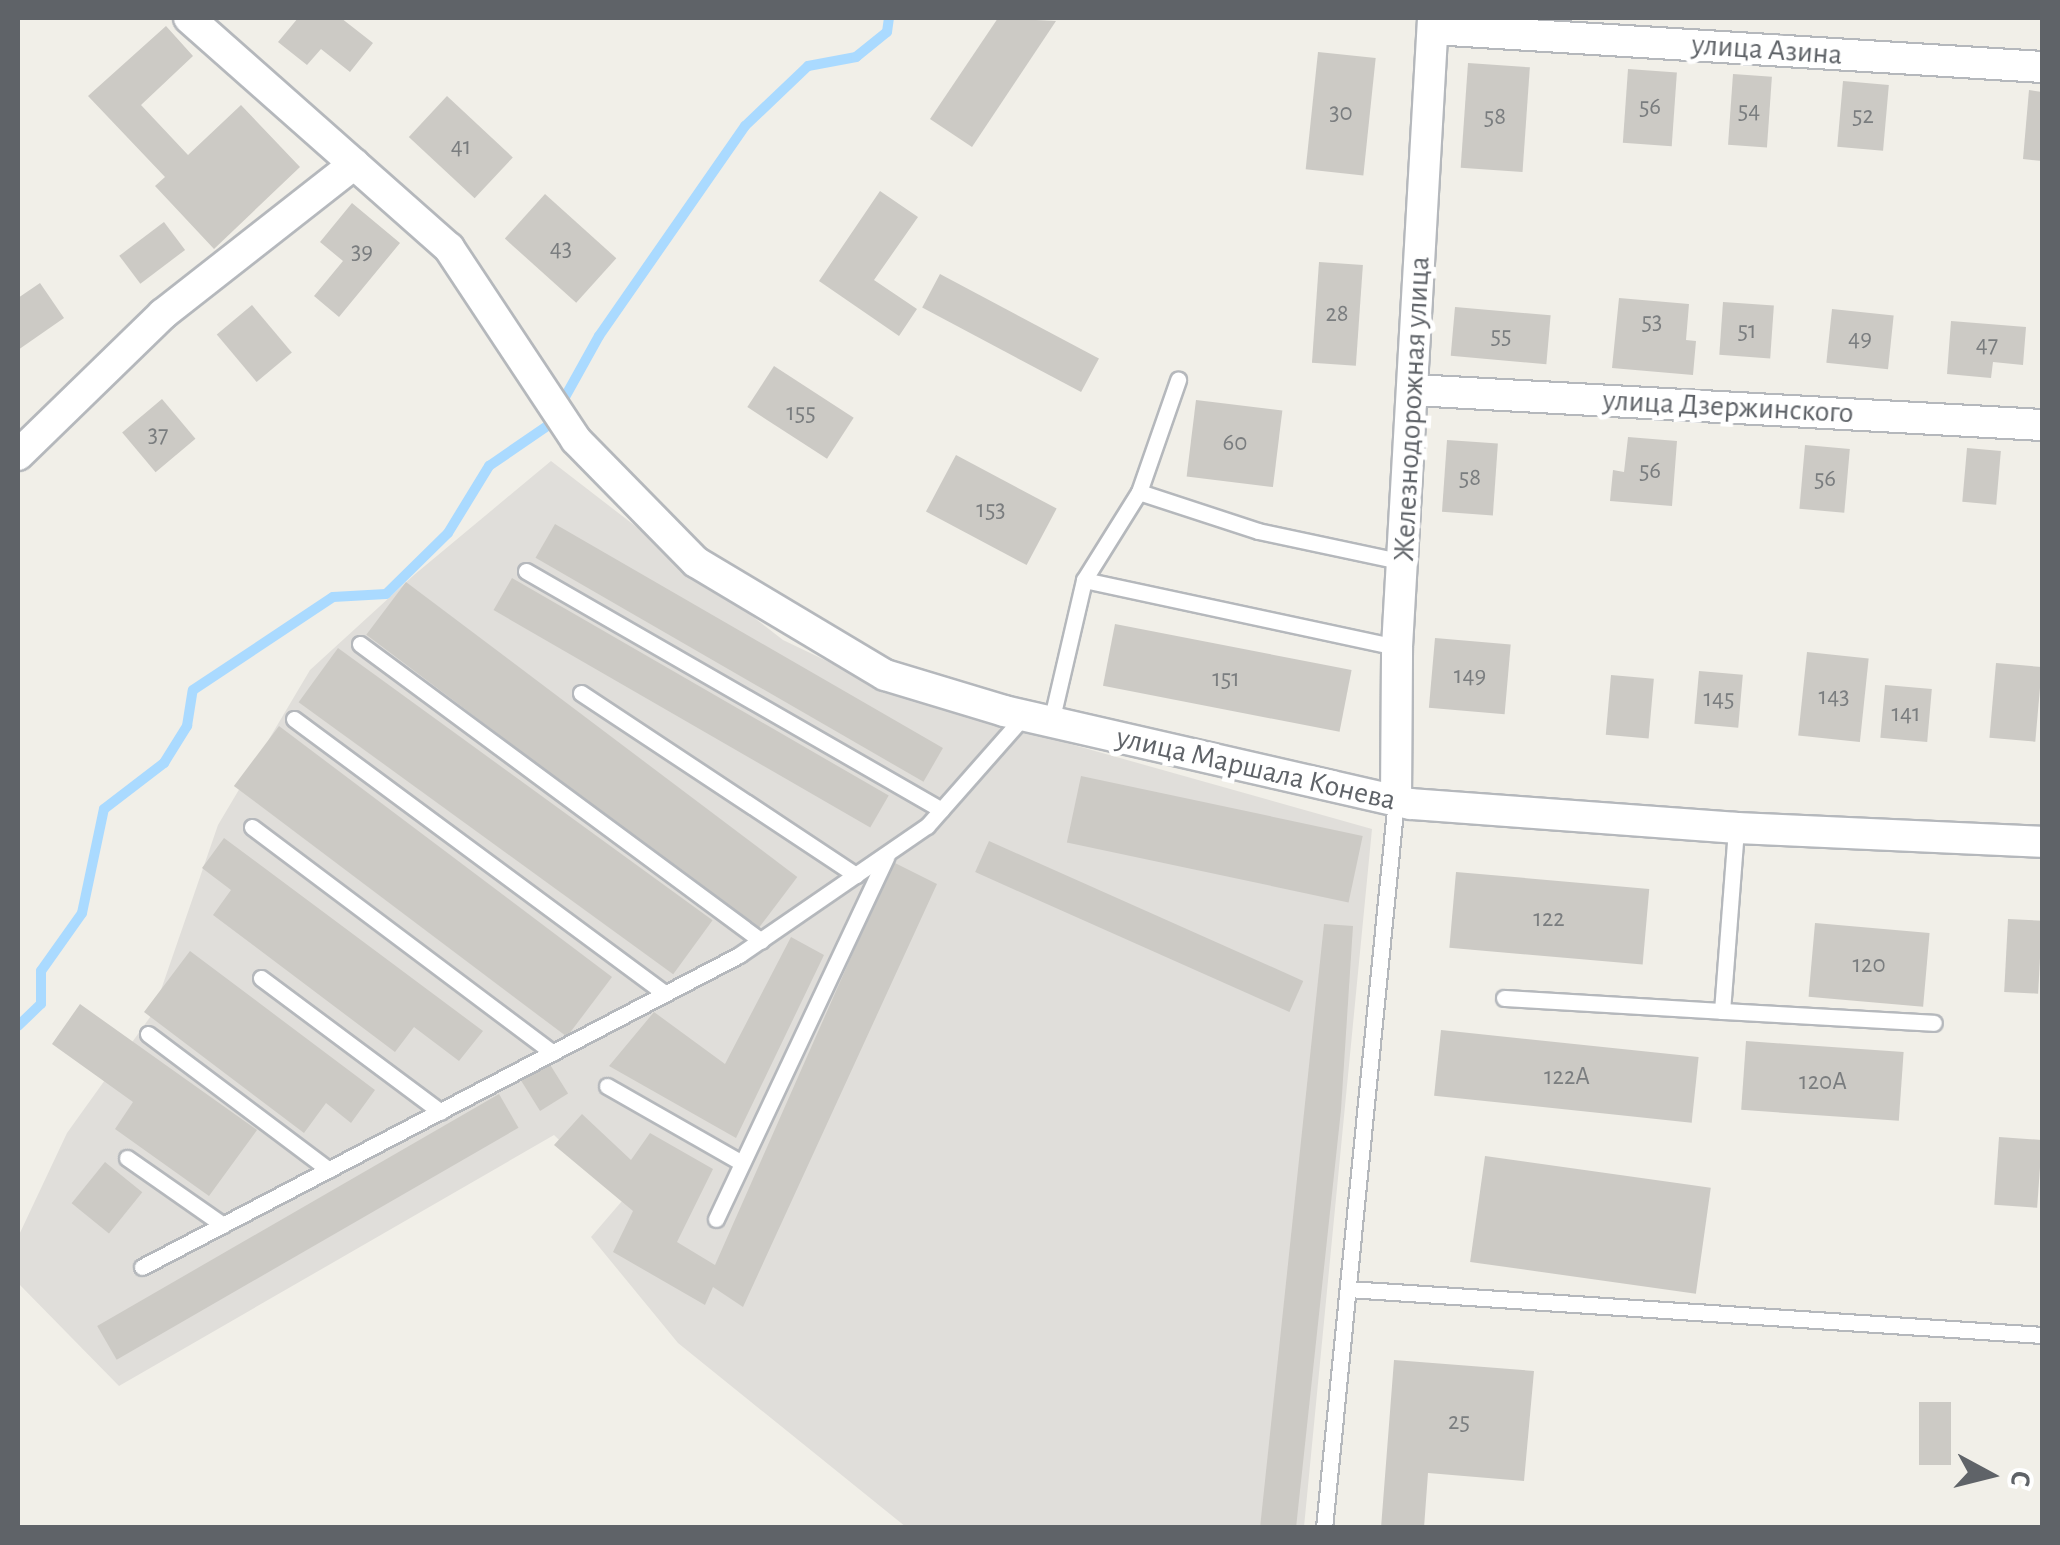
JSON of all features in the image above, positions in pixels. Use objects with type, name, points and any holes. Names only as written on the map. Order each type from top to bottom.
[{"type":"street","name":"улица Маршала Конева","points":[[189,18],[449,248],[558,413],[696,562],[885,674],[1037,719],[1396,800],[1736,828],[2042,842]]},
{"type":"street","name":"улица Азина","points":[[1433,23],[2042,68]]},
{"type":"street","name":"Железнодорожная улица","points":[[1396,800],[1397,646],[1433,23]]},
{"type":"street","points":[[18,456],[163,314],[354,164]]},
{"type":"street","name":"улица Дзержинского","points":[[1414,390],[2042,425]]},
{"type":"lane","points":[[142,1267],[760,941],[927,826],[1037,719],[1084,580],[1140,492],[1178,380]]},
{"type":"lane","points":[[1140,492],[1258,531],[1404,562]]},
{"type":"lane","points":[[526,571],[941,810]]},
{"type":"lane","points":[[1084,580],[1397,646]]},
{"type":"lane","points":[[360,644],[760,941]]},
{"type":"lane","points":[[581,693],[856,875]]},
{"type":"lane","points":[[294,719],[664,993]]},
{"type":"lane","points":[[1324,1528],[1396,800]]},
{"type":"lane","points":[[252,828],[552,1053]]},
{"type":"lane","points":[[1722,1011],[1736,828]]},
{"type":"lane","points":[[716,1220],[888,853]]},
{"type":"lane","points":[[261,978],[441,1112]]},
{"type":"lane","points":[[1504,998],[1934,1023]]},
{"type":"lane","points":[[148,1034],[329,1170]]},
{"type":"lane","points":[[607,1086],[742,1163]]},
{"type":"lane","points":[[126,1158],[223,1225]]},
{"type":"lane","points":[[1348,1289],[2042,1335]]},
{"type":"shaded area","points":[[551,461],[783,640],[900,696],[1372,829],[1304,1527],[906,1527],[678,1343],[591,1237],[622,1201],[554,1135],[119,1386],[18,1283],[18,1237],[67,1133],[153,1013],[218,825],[310,670],[414,575]]},
{"type":"building","points":[[298,18],[341,18],[373,43],[350,72],[321,49],[307,65],[278,42]]},
{"type":"building","points":[[998,18],[1056,21],[972,147],[930,119]]},
{"type":"building","points":[[166,26],[193,56],[141,105],[188,155],[241,105],[300,167],[214,249],[155,186],[165,177],[88,96]]},
{"type":"building","points":[[1318,52],[1376,58],[1363,175],[1306,169]]},
{"type":"building","points":[[1468,63],[1530,67],[1523,172],[1461,168]]},
{"type":"building","points":[[1628,69],[1677,72],[1672,146],[1623,143]]},
{"type":"building","points":[[1733,74],[1772,77],[1767,148],[1728,145]]},
{"type":"building","points":[[1843,81],[1889,85],[1883,151],[1837,147]]},
{"type":"building","points":[[2029,90],[2042,92],[2042,161],[2023,159]]},
{"type":"building","points":[[447,96],[513,157],[475,198],[409,137]]},
{"type":"building","points":[[880,191],[918,217],[874,280],[917,309],[899,336],[819,281]]},
{"type":"building","points":[[545,194],[616,258],[576,303],[505,239]]},
{"type":"building","points":[[352,203],[400,243],[339,317],[314,296],[343,261],[320,242]]},
{"type":"building","points":[[164,222],[185,250],[140,284],[119,256]]},
{"type":"building","points":[[1319,262],[1363,265],[1356,366],[1312,363]]},
{"type":"building","points":[[940,274],[1099,359],[1081,392],[922,308]]},
{"type":"building","points":[[40,283],[64,318],[18,350],[18,298]]},
{"type":"building","points":[[1619,298],[1689,304],[1686,340],[1696,341],[1693,375],[1612,368]]},
{"type":"building","points":[[1723,302],[1774,306],[1770,358],[1719,355]]},
{"type":"building","points":[[252,305],[292,352],[257,382],[217,335]]},
{"type":"building","points":[[1455,307],[1551,315],[1546,364],[1451,356]]},
{"type":"building","points":[[1832,309],[1894,315],[1888,369],[1826,363]]},
{"type":"building","points":[[1951,321],[2026,327],[2023,365],[1993,362],[1991,378],[1947,374]]},
{"type":"building","points":[[774,366],[854,418],[827,459],[747,407]]},
{"type":"building","points":[[162,399],[195,439],[156,472],[122,432]]},
{"type":"building","points":[[1196,400],[1282,411],[1273,487],[1187,476]]},
{"type":"building","points":[[1628,437],[1677,441],[1672,506],[1610,501],[1613,470],[1624,472]]},
{"type":"building","points":[[1447,440],[1498,444],[1493,515],[1442,512]]},
{"type":"building","points":[[1805,445],[1850,449],[1844,513],[1799,509]]},
{"type":"building","points":[[1967,448],[2001,451],[1996,505],[1962,502]]},
{"type":"building","points":[[956,455],[1057,509],[1027,565],[926,512]]},
{"type":"building","points":[[555,524],[943,748],[923,782],[536,558]]},
{"type":"building","points":[[512,578],[889,796],[870,828],[494,610]]},
{"type":"building","points":[[406,582],[797,877],[758,930],[366,635]]},
{"type":"building","points":[[1115,624],[1352,670],[1340,732],[1103,686]]},
{"type":"building","points":[[1435,638],[1511,645],[1505,714],[1429,708]]},
{"type":"building","points":[[338,648],[713,920],[673,974],[299,702]]},
{"type":"building","points":[[1807,652],[1869,658],[1860,742],[1798,736]]},
{"type":"building","points":[[1996,663],[2042,667],[2035,742],[1989,738]]},
{"type":"building","points":[[1699,671],[1743,675],[1738,728],[1694,724]]},
{"type":"building","points":[[1611,675],[1654,679],[1649,739],[1606,735]]},
{"type":"building","points":[[1885,685],[1932,689],[1927,742],[1880,738]]},
{"type":"building","points":[[279,726],[612,977],[567,1037],[234,786]]},
{"type":"building","points":[[1081,776],[1363,836],[1349,902],[1067,843]]},
{"type":"building","points":[[224,838],[483,1031],[459,1061],[414,1027],[395,1052],[213,915],[231,890],[202,868]]},
{"type":"building","points":[[989,841],[1303,981],[1289,1012],[975,872]]},
{"type":"building","points":[[893,862],[937,884],[743,1307],[713,1287],[705,1305],[613,1252],[633,1211],[554,1145],[582,1114],[631,1160],[650,1133],[713,1169],[677,1242],[715,1265]]},
{"type":"building","points":[[1456,872],[1649,889],[1643,965],[1449,948]]},
{"type":"building","points":[[2008,919],[2042,921],[2038,994],[2004,992]]},
{"type":"building","points":[[1815,923],[1930,933],[1923,1007],[1809,997]]},
{"type":"building","points":[[1324,924],[1353,926],[1341,1110],[1296,1528],[1260,1528]]},
{"type":"building","points":[[791,937],[824,955],[736,1138],[609,1066],[654,1012],[725,1064]]},
{"type":"building","points":[[190,951],[375,1090],[351,1123],[326,1103],[304,1133],[144,1012]]},
{"type":"building","points":[[80,1004],[257,1130],[209,1196],[115,1129],[133,1102],[52,1044]]},
{"type":"building","points":[[1441,1030],[1699,1057],[1692,1123],[1434,1096]]},
{"type":"building","points":[[1746,1041],[1904,1052],[1899,1121],[1741,1110]]},
{"type":"building","points":[[549,1063],[568,1094],[540,1111],[521,1080]]},
{"type":"building","points":[[499,1094],[518,1128],[117,1360],[97,1326]]},
{"type":"building","points":[[1999,1137],[2042,1140],[2037,1208],[1994,1205]]},
{"type":"building","points":[[1485,1156],[1711,1188],[1696,1294],[1470,1262]]},
{"type":"building","points":[[105,1162],[142,1192],[109,1233],[72,1203]]},
{"type":"building","points":[[1394,1360],[1534,1371],[1524,1481],[1428,1473],[1424,1528],[1381,1528]]},
{"type":"building","points":[[1919,1402],[1951,1402],[1951,1465],[1919,1465]]},
{"type":"waterway","points":[[18,1026],[41,1004],[41,971],[82,913],[104,809],[164,763],[187,726],[193,690],[333,597],[386,594],[448,533],[489,466],[550,424],[599,336],[745,126],[808,66],[856,57],[887,32],[889,18]]}]
